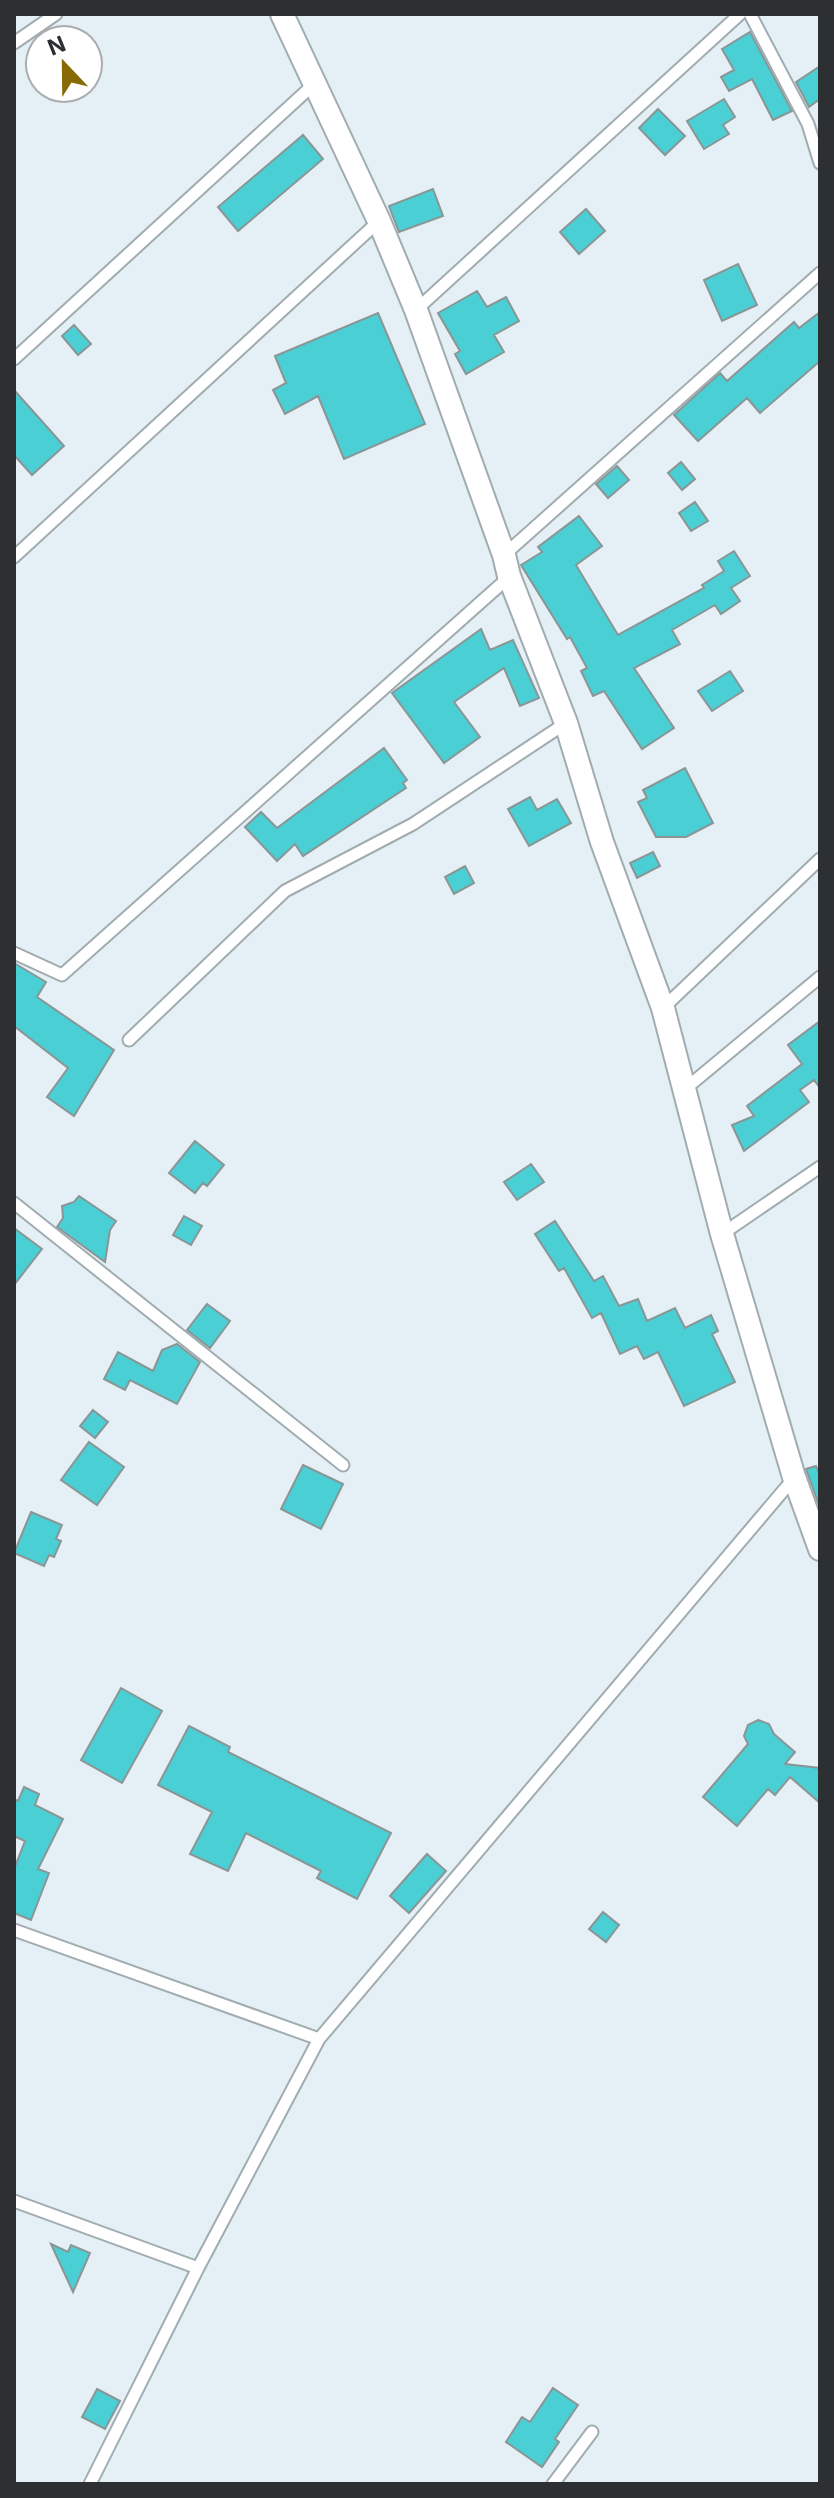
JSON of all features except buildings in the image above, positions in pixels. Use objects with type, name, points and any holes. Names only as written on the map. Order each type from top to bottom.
[{"type":"street","points":[[282,14],[379,221],[416,310],[566,723],[602,842],[663,1008],[722,1234],[794,1477],[820,1549]]},
{"type":"lane","points":[[14,43],[56,14]]},
{"type":"lane","points":[[416,310],[740,14]]},
{"type":"lane","points":[[750,14],[808,124],[820,163]]},
{"type":"lane","points":[[14,359],[313,85]]},
{"type":"lane","points":[[14,557],[379,221]]},
{"type":"lane","points":[[14,953],[62,975],[820,273]]},
{"type":"lane","points":[[129,1040],[285,891],[413,824],[566,723]]},
{"type":"lane","points":[[663,1008],[820,859]]},
{"type":"lane","points":[[685,1089],[820,977]]},
{"type":"lane","points":[[722,1234],[820,1167]]},
{"type":"lane","points":[[14,1203],[343,1465]]},
{"type":"lane","points":[[90,2484],[198,2268],[319,2039],[794,1477]]},
{"type":"lane","points":[[14,1930],[319,2039]]},
{"type":"lane","points":[[14,2201],[198,2268]]},
{"type":"lane","points":[[553,2484],[592,2432]]}]
